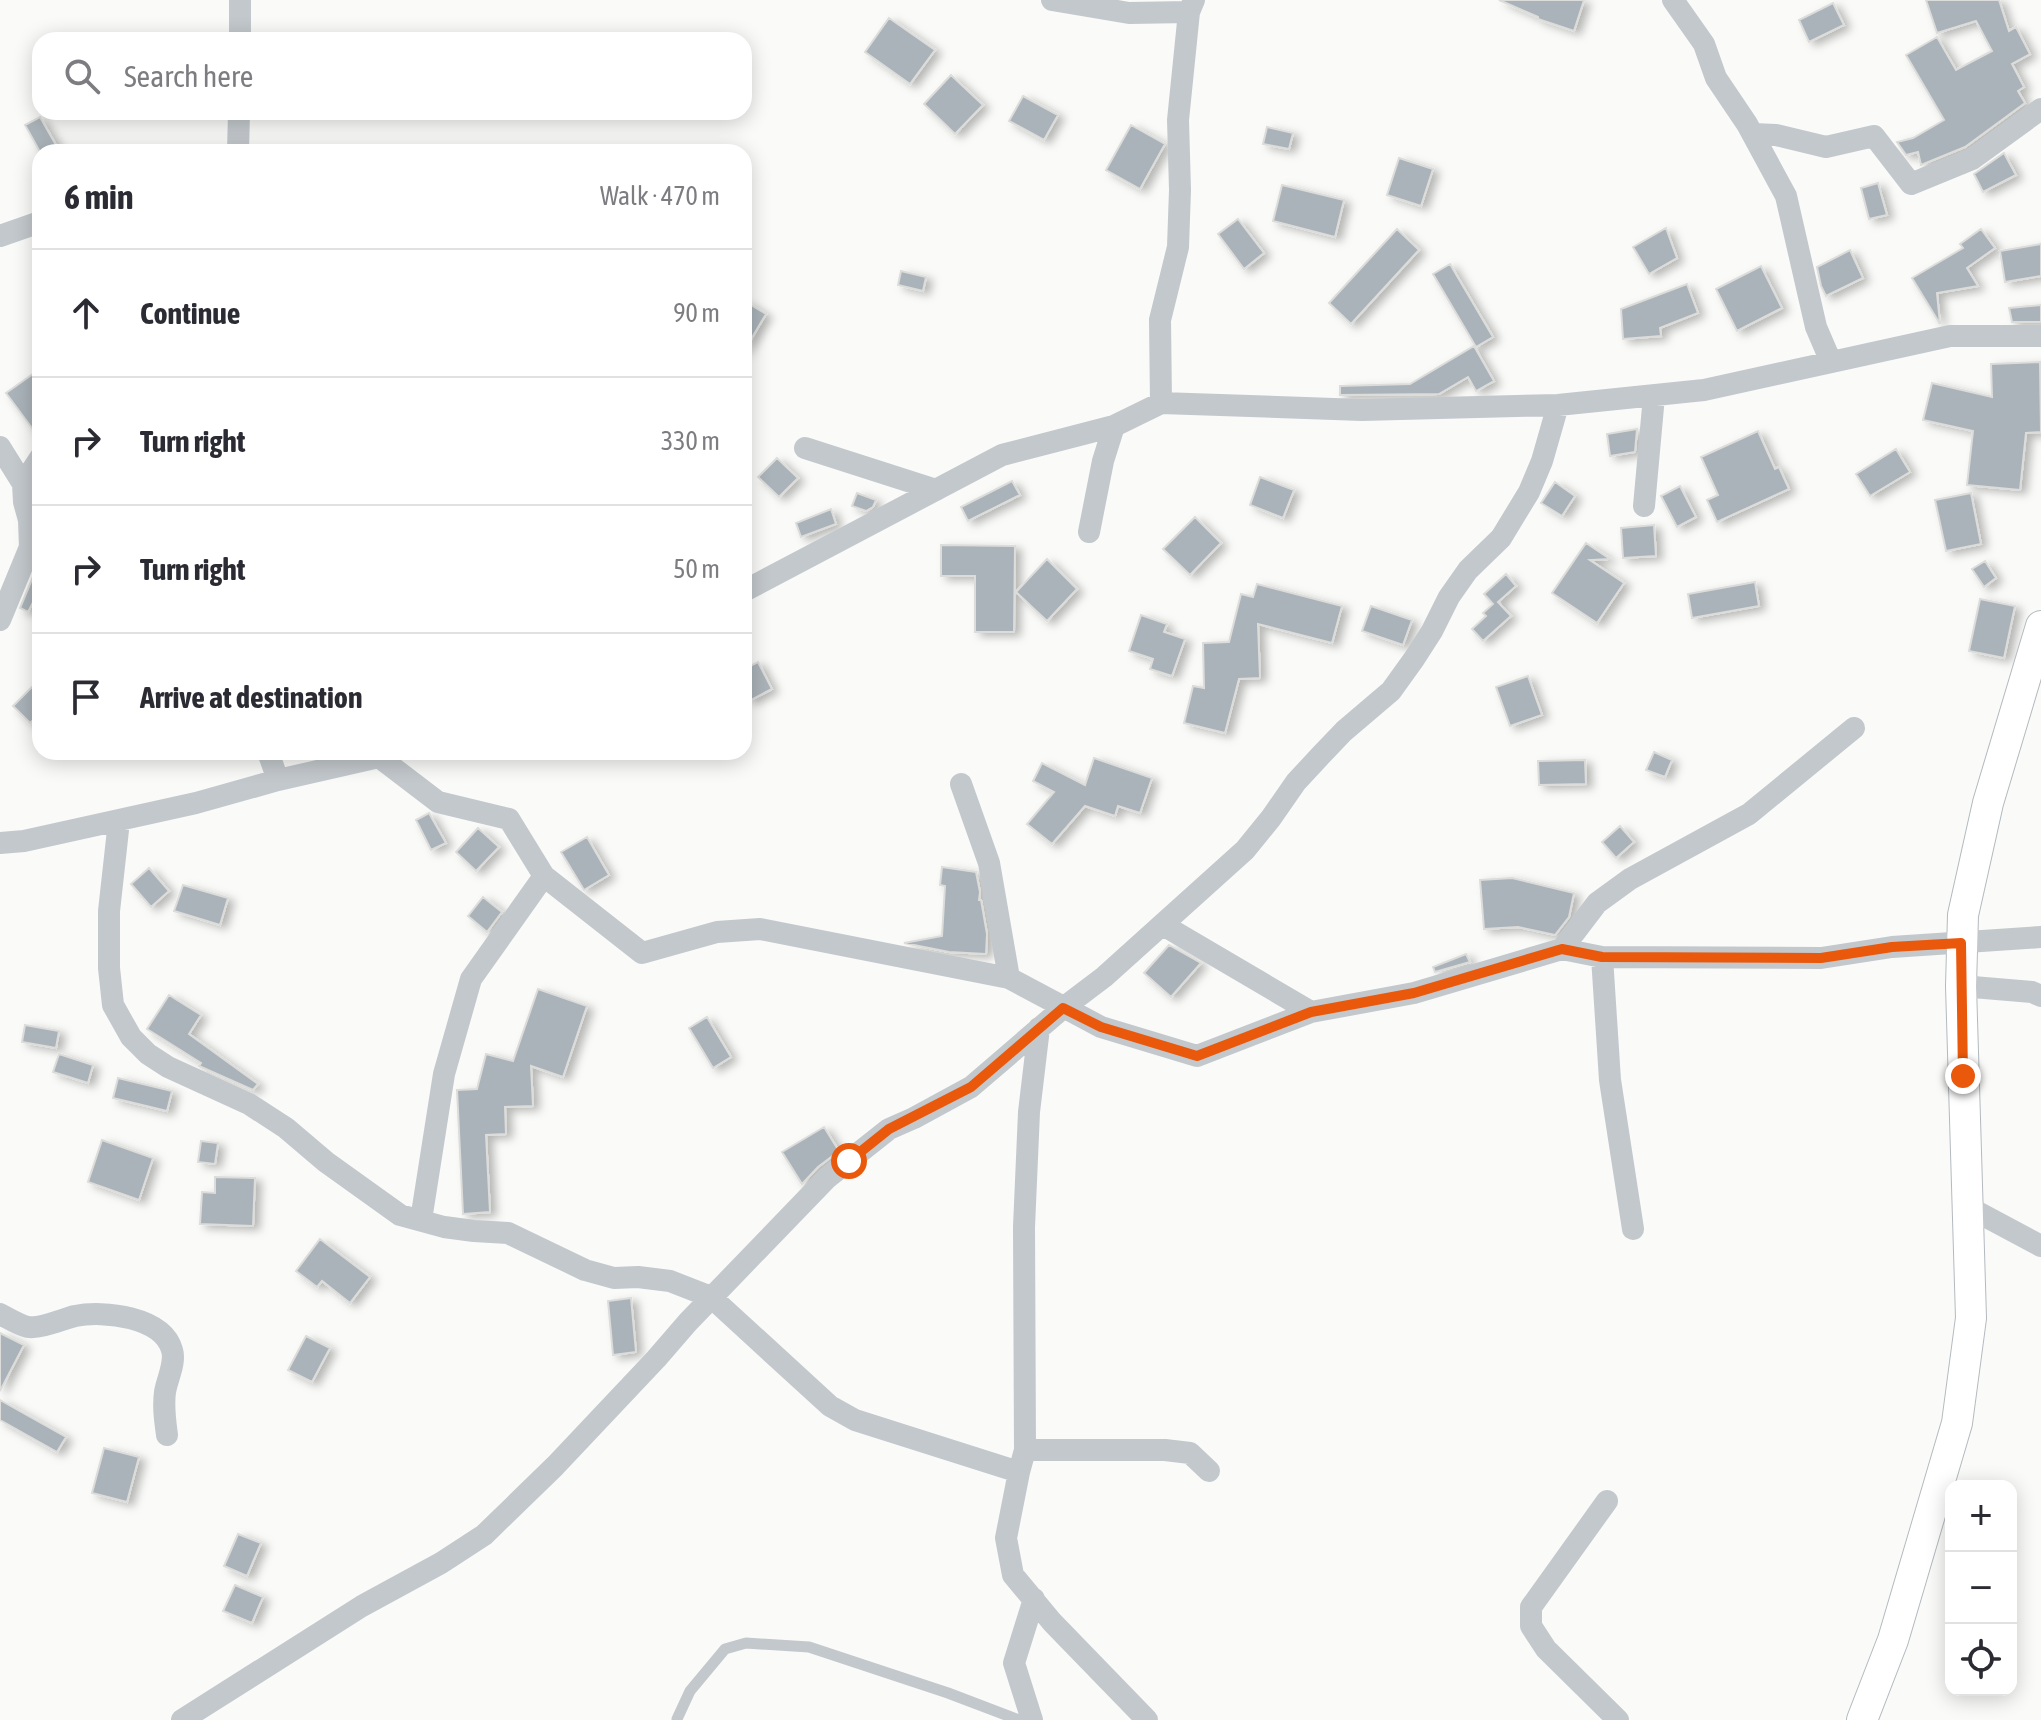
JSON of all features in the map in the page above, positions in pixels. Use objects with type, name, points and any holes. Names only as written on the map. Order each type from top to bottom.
[{"type":"main road","points":[[1862,1720],[1893,1640],[1957,1423],[1971,1318],[1961,986],[1963,915],[1981,828],[2039,640]]},
{"type":"street","points":[[240,0],[240,32]]},
{"type":"street","points":[[1052,0],[1129,6],[1192,6],[1178,120],[1178,247],[1160,320],[1161,403]]},
{"type":"street","points":[[1673,0],[1704,44],[1716,78],[1753,134],[1786,196],[1816,327],[1831,362]]},
{"type":"street","points":[[1753,134],[1776,135],[1826,147],[1874,136],[1911,184],[1972,159],[2041,109]]},
{"type":"street","points":[[238,144],[239,120]]},
{"type":"street","points":[[0,236],[32,225]]},
{"type":"street","points":[[752,587],[1002,455],[1114,426],[1161,403],[1362,410],[1558,405],[1704,390],[1950,336],[2041,336]]},
{"type":"street","points":[[1644,506],[1654,396]]},
{"type":"street","points":[[182,1720],[362,1606],[441,1563],[484,1535],[555,1466],[711,1297],[827,1178],[889,1129],[971,1087],[1104,977],[1245,850],[1296,782],[1344,731],[1391,691],[1468,570],[1501,538],[1529,492],[1542,461],[1558,405]]},
{"type":"street","points":[[1089,532],[1103,461],[1114,426]]},
{"type":"street","points":[[0,447],[23,484],[30,547],[0,620]]},
{"type":"street","points":[[805,448],[936,490]]},
{"type":"street","points":[[23,484],[32,470]]},
{"type":"street","points":[[1562,949],[1597,903],[1630,879],[1749,814],[1854,728]]},
{"type":"street","points":[[271,760],[278,780]]},
{"type":"street","points":[[0,843],[119,821],[360,760]]},
{"type":"street","points":[[391,760],[438,802],[509,819],[544,876],[642,953],[717,932],[760,929],[1009,978],[1101,1027],[1197,1056],[1311,1012],[1414,993],[1562,949],[1602,957],[1821,958],[1892,947],[2041,937]]},
{"type":"street","points":[[961,784],[989,863],[1009,978]]},
{"type":"street","points":[[119,821],[109,911],[109,968],[113,1005],[131,1037],[148,1054],[168,1067],[249,1104],[286,1128],[326,1162],[400,1215],[444,1227],[508,1233],[585,1270],[614,1278],[670,1281],[711,1297],[830,1406],[855,1420],[1019,1472]]},
{"type":"street","points":[[421,1220],[444,1074],[471,979],[544,876]]},
{"type":"street","points":[[1163,925],[1311,1012]]},
{"type":"street","points":[[1602,957],[1610,1080],[1633,1229]]},
{"type":"street","points":[[1961,986],[2032,992],[2041,996]]},
{"type":"street","points":[[1039,1028],[1029,1112],[1024,1227],[1025,1450],[1006,1538],[1013,1575],[1052,1622],[1147,1720]]},
{"type":"street","points":[[1968,1207],[2041,1246]]},
{"type":"street","points":[[0,1314],[27,1327],[79,1315],[114,1315],[134,1319],[159,1331],[168,1340],[173,1358],[163,1406],[167,1435]]},
{"type":"street","points":[[1025,1450],[1165,1450],[1190,1453],[1209,1471]]},
{"type":"street","points":[[1607,1501],[1531,1607],[1531,1626],[1546,1649],[1618,1720]]},
{"type":"street","points":[[1032,1720],[1014,1663],[1034,1599]]},
{"type":"lane","points":[[677,1719],[690,1691],[725,1649],[746,1643],[809,1647],[1019,1720]]},
{"type":"building","points":[[1499,0],[1584,0],[1574,31],[1538,19]]},
{"type":"building","points":[[1926,0],[1999,0],[2009,31],[2016,27],[2030,54],[2012,64],[2024,87],[2018,91],[2025,103],[1965,147],[1921,165],[1918,152],[1906,155],[1897,142],[1913,138],[1944,120],[1906,55],[1937,37],[1956,70],[1992,51],[1976,21],[1937,33]]},
{"type":"building","points":[[1833,3],[1844,25],[1809,42],[1799,20]]},
{"type":"building","points":[[889,18],[935,50],[910,84],[865,52]]},
{"type":"building","points":[[951,75],[983,105],[955,134],[924,104]]},
{"type":"building","points":[[1023,96],[1058,115],[1044,140],[1009,121]]},
{"type":"building","points":[[42,120],[55,144],[36,144],[25,125]]},
{"type":"building","points":[[1131,125],[1165,144],[1140,189],[1106,170]]},
{"type":"building","points":[[1267,127],[1293,133],[1289,149],[1263,144]]},
{"type":"building","points":[[2004,153],[2016,175],[1983,192],[1974,174]]},
{"type":"building","points":[[1399,158],[1433,169],[1421,206],[1387,195]]},
{"type":"building","points":[[1878,183],[1887,215],[1869,219],[1861,188]]},
{"type":"building","points":[[1282,185],[1344,200],[1335,237],[1273,221]]},
{"type":"building","points":[[1238,219],[1264,253],[1244,269],[1218,234]]},
{"type":"building","points":[[1666,228],[1677,258],[1649,274],[1633,247]]},
{"type":"building","points":[[1397,229],[1419,250],[1351,324],[1329,303]]},
{"type":"building","points":[[1981,229],[1995,248],[1967,268],[1978,286],[1937,293],[1940,324],[1912,278],[1963,248],[1960,244]]},
{"type":"building","points":[[2041,244],[2041,276],[2005,282],[2000,251]]},
{"type":"building","points":[[1850,250],[1863,278],[1826,296],[1817,267]]},
{"type":"building","points":[[1450,264],[1493,337],[1476,347],[1433,274]]},
{"type":"building","points":[[1761,266],[1782,308],[1737,331],[1716,289]]},
{"type":"building","points":[[901,271],[926,277],[923,291],[898,285]]},
{"type":"building","points":[[1687,284],[1698,313],[1660,328],[1661,336],[1623,339],[1621,309]]},
{"type":"building","points":[[2041,305],[2041,322],[2012,322],[2009,308]]},
{"type":"building","points":[[752,306],[766,314],[752,338]]},
{"type":"building","points":[[1474,346],[1494,381],[1476,391],[1468,377],[1439,394],[1340,395],[1340,386],[1410,384]]},
{"type":"building","points":[[2040,362],[2041,432],[2026,433],[2020,490],[1967,485],[1973,431],[1923,420],[1932,383],[1992,397],[1991,364]]},
{"type":"building","points":[[32,375],[32,428],[6,393]]},
{"type":"building","points":[[1637,429],[1635,452],[1610,456],[1607,434]]},
{"type":"building","points":[[1758,431],[1775,469],[1779,467],[1789,489],[1717,522],[1707,500],[1718,495],[1701,457]]},
{"type":"building","points":[[1896,449],[1910,472],[1870,496],[1856,474]]},
{"type":"building","points":[[777,458],[798,478],[779,497],[758,477]]},
{"type":"building","points":[[1260,477],[1294,490],[1283,518],[1250,505]]},
{"type":"building","points":[[1012,481],[1020,495],[968,521],[961,507]]},
{"type":"building","points":[[1555,482],[1575,496],[1562,516],[1541,503]]},
{"type":"building","points":[[1680,486],[1696,517],[1677,527],[1661,496]]},
{"type":"building","points":[[857,493],[876,500],[873,507],[866,511],[852,506]]},
{"type":"building","points":[[1971,493],[1981,544],[1946,551],[1935,500]]},
{"type":"building","points":[[831,509],[836,524],[801,537],[796,523]]},
{"type":"building","points":[[1195,517],[1221,543],[1190,575],[1163,549]]},
{"type":"building","points":[[1654,525],[1656,556],[1623,558],[1621,528]]},
{"type":"building","points":[[1586,543],[1610,559],[1590,560],[1624,583],[1597,623],[1552,593]]},
{"type":"building","points":[[941,545],[1015,546],[1014,632],[975,632],[975,576],[941,576]]},
{"type":"building","points":[[1047,559],[1077,589],[1047,621],[1016,592]]},
{"type":"building","points":[[1985,561],[1996,578],[1984,587],[1972,569]]},
{"type":"building","points":[[1506,574],[1516,586],[1498,602],[1511,616],[1483,641],[1472,629],[1493,604],[1484,594]]},
{"type":"building","points":[[32,579],[32,604],[28,612],[20,608]]},
{"type":"building","points":[[1755,582],[1759,606],[1692,618],[1688,594]]},
{"type":"building","points":[[1257,584],[1342,606],[1332,643],[1258,624],[1260,678],[1239,679],[1225,733],[1184,723],[1193,686],[1204,688],[1203,643],[1229,642],[1241,594],[1253,597]]},
{"type":"building","points":[[1980,599],[2015,606],[2004,658],[1969,651]]},
{"type":"building","points":[[1371,606],[1412,620],[1403,645],[1362,631]]},
{"type":"building","points":[[1141,615],[1167,624],[1164,632],[1185,639],[1172,676],[1150,669],[1153,659],[1129,651]]},
{"type":"building","points":[[758,662],[772,689],[752,699],[752,665]]},
{"type":"building","points":[[1528,676],[1542,715],[1510,726],[1496,687]]},
{"type":"building","points":[[32,687],[32,721],[30,723],[13,706]]},
{"type":"building","points":[[1654,752],[1672,760],[1665,777],[1646,770]]},
{"type":"building","points":[[1094,758],[1152,778],[1140,813],[1118,806],[1115,816],[1085,806],[1052,844],[1027,824],[1054,792],[1033,781],[1042,763],[1085,785]]},
{"type":"building","points":[[1585,760],[1586,784],[1539,785],[1538,761]]},
{"type":"building","points":[[429,813],[446,843],[431,850],[416,820]]},
{"type":"building","points":[[1620,826],[1634,842],[1616,858],[1602,842]]},
{"type":"building","points":[[478,828],[499,847],[476,871],[456,852]]},
{"type":"building","points":[[587,837],[609,875],[584,890],[561,852]]},
{"type":"building","points":[[942,867],[976,872],[987,934],[986,954],[949,952],[904,943],[942,936],[945,886],[940,885]]},
{"type":"building","points":[[149,868],[169,891],[151,907],[131,884]]},
{"type":"building","points":[[1512,878],[1574,893],[1569,917],[1555,935],[1518,927],[1484,929],[1480,880]]},
{"type":"building","points":[[183,885],[228,898],[220,925],[174,911]]},
{"type":"building","points":[[483,897],[502,912],[487,932],[468,916]]},
{"type":"building","points":[[1169,945],[1201,963],[1171,997],[1144,973]]},
{"type":"building","points":[[1466,954],[1470,962],[1435,972],[1433,967]]},
{"type":"building","points":[[538,989],[587,1006],[563,1077],[531,1066],[533,1106],[505,1107],[506,1134],[486,1135],[490,1212],[463,1214],[457,1090],[477,1089],[486,1054],[513,1061]]},
{"type":"building","points":[[169,995],[201,1015],[189,1034],[258,1084],[253,1090],[199,1066],[201,1063],[147,1029]]},
{"type":"building","points":[[707,1017],[731,1057],[713,1068],[689,1028]]},
{"type":"building","points":[[25,1025],[59,1031],[56,1048],[22,1042]]},
{"type":"building","points":[[59,1054],[93,1065],[88,1083],[53,1072]]},
{"type":"building","points":[[118,1078],[172,1091],[167,1111],[113,1098]]},
{"type":"building","points":[[824,1127],[839,1151],[802,1184],[782,1152]]},
{"type":"building","points":[[102,1140],[153,1158],[139,1200],[88,1182]]},
{"type":"building","points":[[201,1141],[218,1143],[215,1164],[198,1162]]},
{"type":"building","points":[[215,1177],[255,1178],[253,1226],[200,1224],[202,1192],[215,1193]]},
{"type":"building","points":[[320,1239],[370,1277],[350,1303],[322,1281],[317,1287],[296,1271]]},
{"type":"building","points":[[631,1298],[636,1352],[613,1355],[608,1301]]},
{"type":"building","points":[[0,1333],[24,1345],[0,1391]]},
{"type":"building","points":[[306,1336],[330,1348],[312,1382],[288,1370]]},
{"type":"building","points":[[0,1400],[66,1437],[57,1452],[0,1420]]},
{"type":"building","points":[[104,1448],[139,1457],[127,1502],[92,1493]]},
{"type":"building","points":[[238,1534],[261,1543],[247,1576],[224,1566]]},
{"type":"building","points":[[235,1585],[263,1597],[252,1623],[223,1611]]},
{"type":"route","points":[[849,1161],[889,1129],[971,1087],[1063,1008],[1101,1027],[1197,1056],[1311,1012],[1414,993],[1562,949],[1602,957],[1821,958],[1892,947],[1961,943],[1963,1076]]}]
